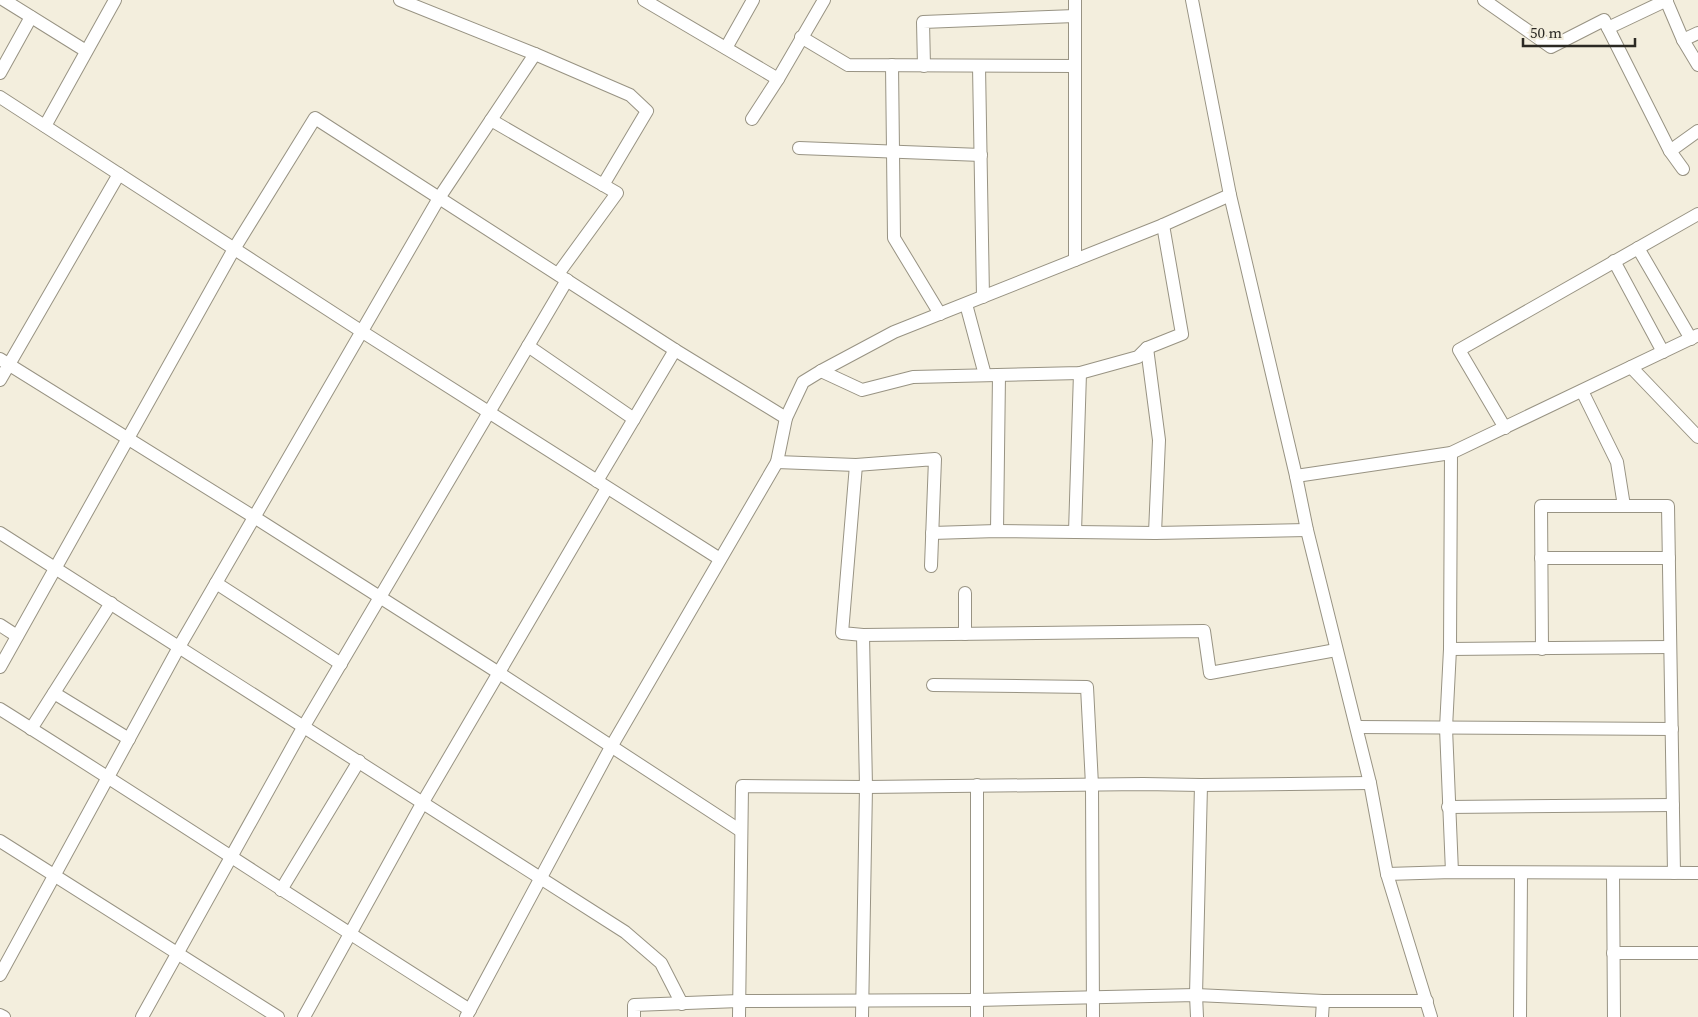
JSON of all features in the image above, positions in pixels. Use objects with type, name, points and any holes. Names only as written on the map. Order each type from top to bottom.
[{"type":"street","points":[[4,0],[86,51]]},
{"type":"street","points":[[45,126],[114,0]]},
{"type":"street","points":[[400,0],[630,95],[648,111],[603,184]]},
{"type":"street","points":[[644,0],[778,79]]},
{"type":"street","points":[[726,48],[753,0]]},
{"type":"street","points":[[752,119],[778,79],[824,0]]},
{"type":"street","points":[[1074,260],[1075,0]]},
{"type":"street","points":[[1192,0],[1230,195],[1307,530],[1370,783],[1387,874],[1431,1017]]},
{"type":"street","points":[[1608,28],[1666,0],[1683,40],[1698,65]]},
{"type":"street","points":[[1491,2],[1552,47],[1604,20],[1670,151],[1682,169]]},
{"type":"street","points":[[924,66],[923,22],[1075,16]]},
{"type":"street","points":[[0,73],[31,17]]},
{"type":"street","points":[[1683,40],[1698,33]]},
{"type":"street","points":[[801,37],[848,65],[1075,66]]},
{"type":"street","points":[[0,975],[179,647],[361,331],[439,198],[534,54]]},
{"type":"street","points":[[892,65],[894,238],[940,314]]},
{"type":"street","points":[[979,66],[983,296]]},
{"type":"street","points":[[0,97],[361,331],[720,559]]},
{"type":"street","points":[[0,666],[234,248],[315,118],[675,350],[786,418]]},
{"type":"street","points":[[142,1017],[304,726],[528,346],[563,277],[617,192],[490,120]]},
{"type":"street","points":[[1670,151],[1698,131]]},
{"type":"street","points":[[799,148],[981,155]]},
{"type":"street","points":[[0,380],[4,362],[119,174]]},
{"type":"street","points":[[0,709],[350,934],[468,1013],[611,747],[777,462],[786,418],[803,382],[894,332],[1163,225],[1230,195]]},
{"type":"street","points":[[1505,428],[1459,350],[1698,214]]},
{"type":"street","points":[[821,371],[862,390],[913,377],[1080,373],[1138,357],[1147,348],[1182,334],[1163,225]]},
{"type":"street","points":[[1296,476],[1451,453],[1694,337],[1638,248]]},
{"type":"street","points":[[1614,262],[1663,352]]},
{"type":"street","points":[[966,304],[985,375]]},
{"type":"street","points":[[528,346],[634,419]]},
{"type":"street","points":[[1147,348],[1159,440],[1155,533]]},
{"type":"street","points":[[304,1017],[423,802],[499,673],[602,485],[634,419],[675,350]]},
{"type":"street","points":[[4,362],[380,597],[741,831]]},
{"type":"street","points":[[1631,367],[1698,437]]},
{"type":"street","points":[[1075,532],[1080,373]]},
{"type":"street","points":[[997,531],[999,375]]},
{"type":"street","points":[[1582,391],[1617,462],[1624,506]]},
{"type":"street","points":[[1451,453],[1450,649],[1446,728],[1452,872]]},
{"type":"street","points":[[777,462],[856,465],[935,458],[931,566]]},
{"type":"street","points":[[856,465],[842,632],[863,635],[1204,631],[1210,673],[1336,650]]},
{"type":"street","points":[[1542,649],[1541,506],[1668,506],[1674,873]]},
{"type":"street","points":[[932,533],[997,531],[1155,533],[1307,530]]},
{"type":"street","points":[[0,533],[625,932],[661,964],[682,1004]]},
{"type":"street","points":[[1541,558],[1669,558]]},
{"type":"street","points":[[216,583],[340,664]]},
{"type":"street","points":[[965,593],[965,634]]},
{"type":"street","points":[[31,729],[111,604]]},
{"type":"street","points":[[0,625],[17,636]]},
{"type":"street","points":[[862,1017],[866,787],[863,635]]},
{"type":"street","points":[[1450,649],[1670,647]]},
{"type":"street","points":[[933,685],[1087,687],[1092,785],[1093,1017]]},
{"type":"street","points":[[54,693],[128,739]]},
{"type":"street","points":[[1356,727],[1672,729]]},
{"type":"street","points":[[281,890],[359,761]]},
{"type":"street","points":[[739,1017],[742,786],[866,787],[1370,783]]},
{"type":"street","points":[[977,785],[978,1017]]},
{"type":"street","points":[[1197,1017],[1201,785]]},
{"type":"street","points":[[1448,807],[1673,805]]},
{"type":"street","points":[[0,841],[278,1017]]},
{"type":"street","points":[[1387,874],[1452,872],[1698,873]]},
{"type":"street","points":[[1520,1017],[1521,873]]},
{"type":"street","points":[[1613,873],[1614,1017]]},
{"type":"street","points":[[1613,953],[1698,953]]},
{"type":"street","points":[[634,1017],[634,1004],[739,1001],[977,1000],[1196,995],[1322,1001],[1427,1001]]},
{"type":"street","points":[[1322,1001],[1322,1017]]},
{"type":"street","points":[[0,1015],[4,1017]]}]
